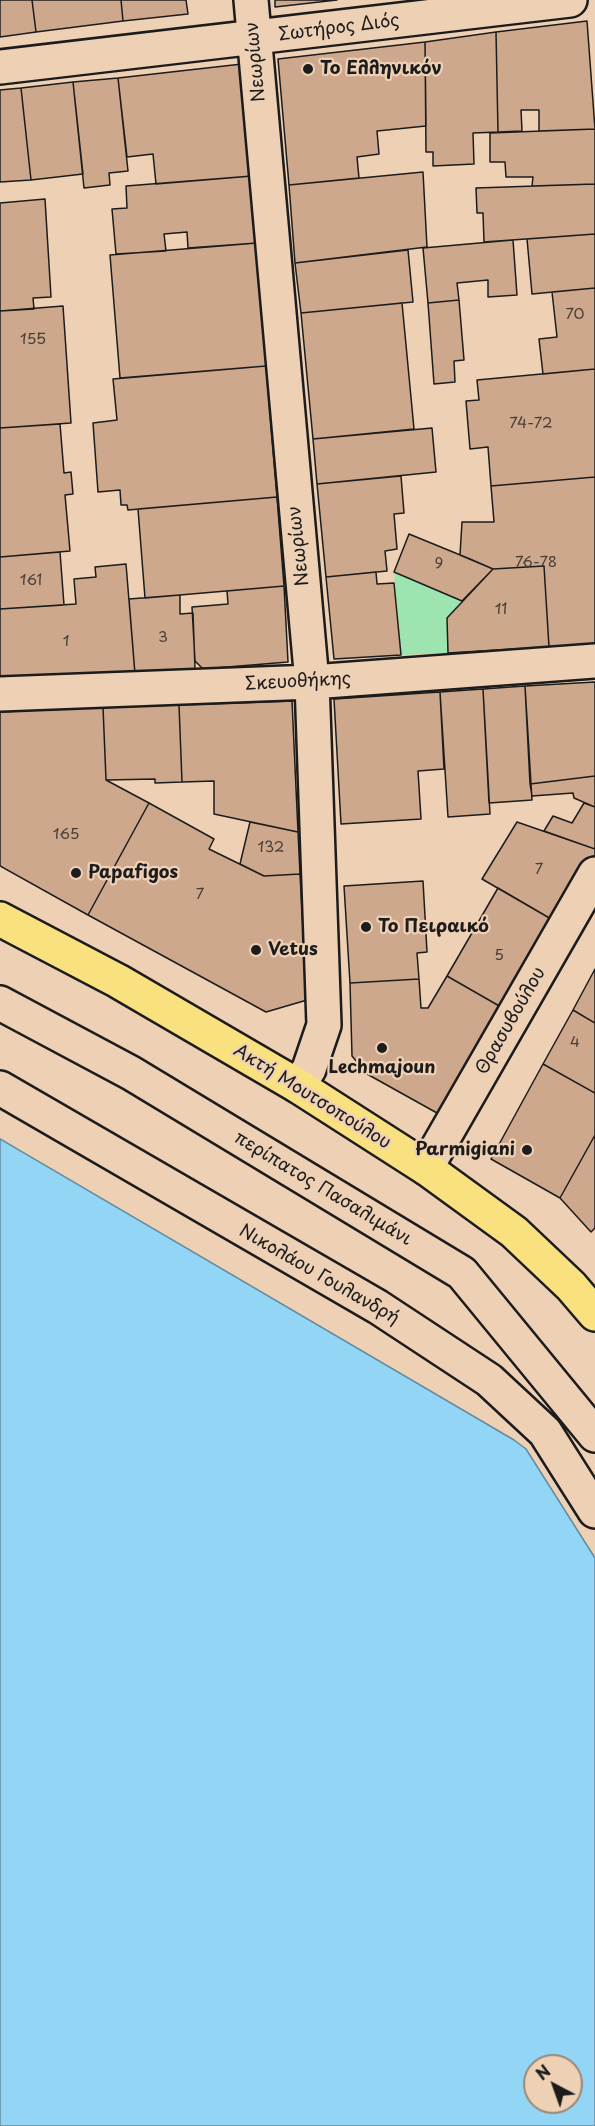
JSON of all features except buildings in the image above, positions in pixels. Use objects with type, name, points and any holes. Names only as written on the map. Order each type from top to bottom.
[{"type":"main road","name":"Ακτή Μουτσοπούλου","points":[[0,919],[118,981],[298,1086],[426,1168],[514,1232],[571,1286],[595,1314]]},
{"type":"street","name":"Νεωρίων","points":[[250,0],[312,682],[324,1025],[309,1069],[298,1086]]},
{"type":"street","name":"Σωτήρος Διός","points":[[0,67],[253,39],[504,4],[570,0]]},
{"type":"street","name":"Σκευοθήκης","points":[[0,694],[312,682],[595,661]]},
{"type":"street","name":"Θρασυβούλου","points":[[426,1168],[595,874]]},
{"type":"street","name":"περίπατος Πασαλιμάνι","points":[[0,1003],[131,1073],[462,1273],[595,1435]]},
{"type":"street","name":"Νικολάου Γουλανδρή","points":[[0,1088],[378,1307],[489,1380],[545,1432],[595,1511]]},
{"type":"green space","points":[[394,572],[462,601],[447,618],[448,653],[401,655]]},
{"type":"water","points":[[0,1139],[514,1440],[526,1449],[595,1558],[595,2126],[0,2126]]},
{"type":"place","name":"Το Ελληνικόν","points":[[308,69]]},
{"type":"place","name":"Papafigos","points":[[76,873]]},
{"type":"place","name":"Το Πειραικό","points":[[366,927]]},
{"type":"place","name":"Vetus","points":[[256,950]]},
{"type":"place","name":"Lechmajoun","points":[[382,1048]]},
{"type":"place","name":"Parmigiani","points":[[527,1150]]}]
